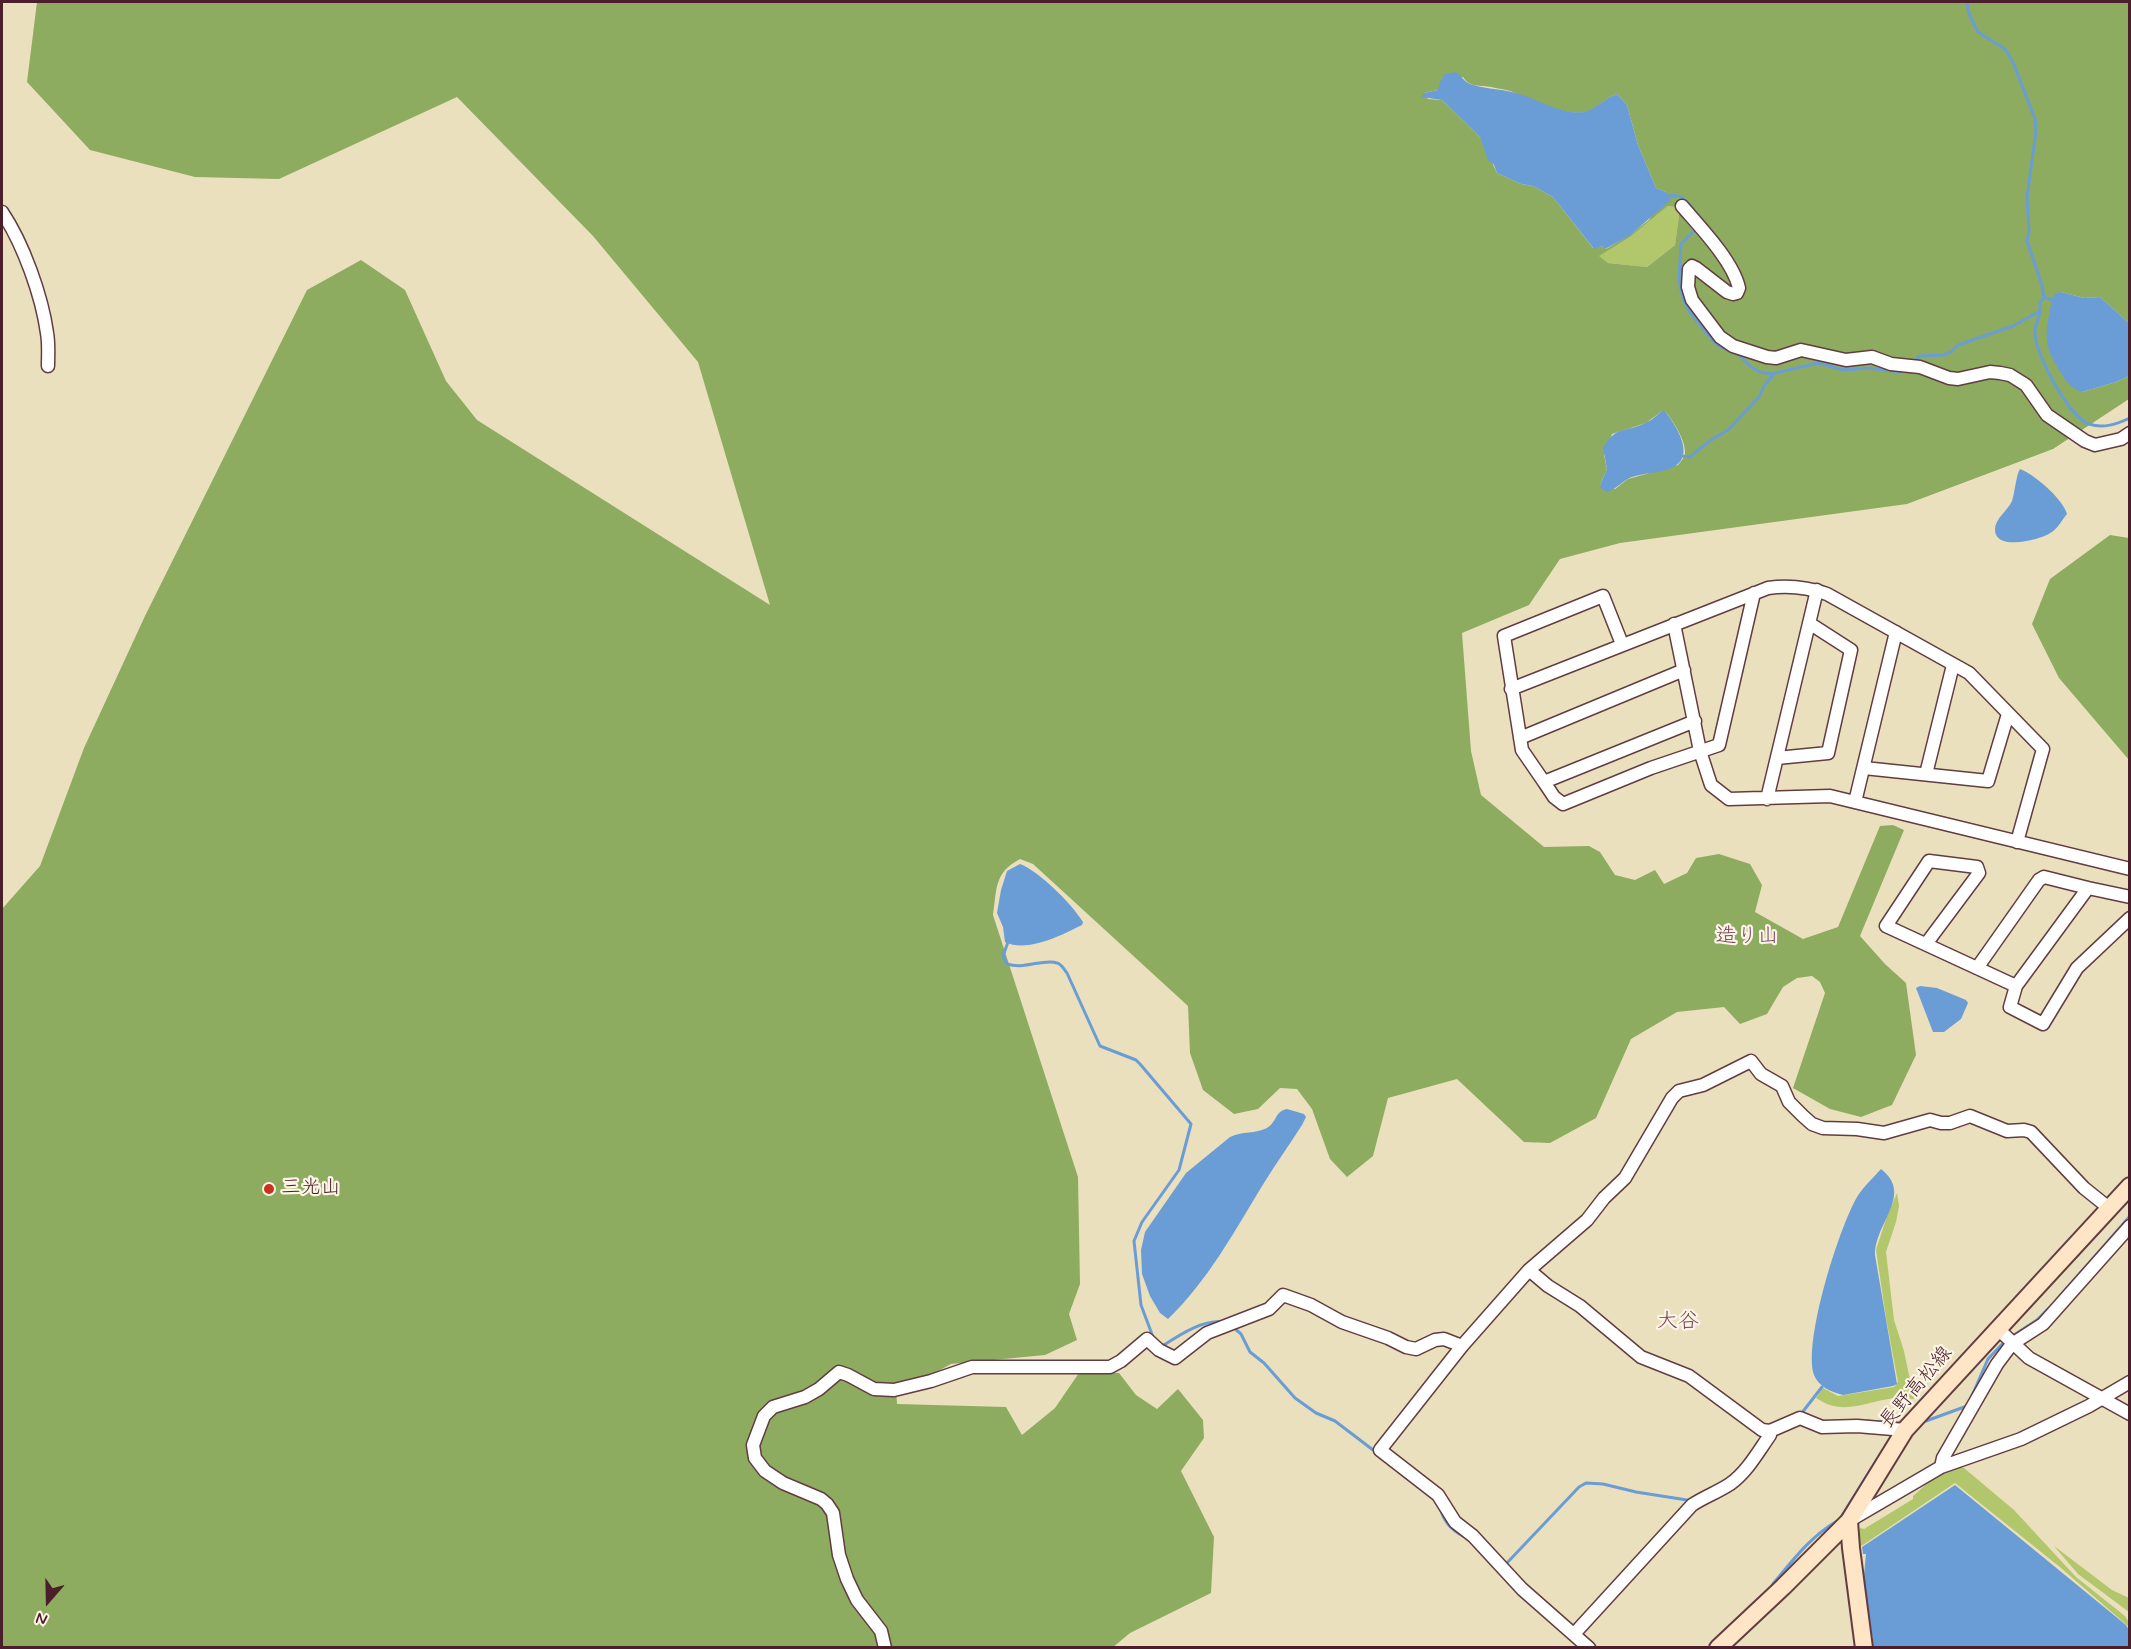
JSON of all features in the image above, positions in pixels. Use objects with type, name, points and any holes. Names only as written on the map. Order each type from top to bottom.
[{"type":"main road","name":"長野高松線","points":[[1718,1647],[1783,1587],[1849,1521],[1905,1430],[2006,1337],[2109,1208],[2130,1186]]},
{"type":"main road","points":[[1849,1521],[1864,1645]]},
{"type":"street","points":[[1682,206],[1734,273],[1739,288],[1737,293],[1727,292],[1692,266],[1689,269],[1688,287],[1692,300],[1701,313],[1720,336],[1733,346],[1776,358],[1801,350],[1846,360],[1872,357],[1891,364],[1920,367],[1948,378],[1958,379],[1990,372],[2010,375],[2026,385],[2047,415],[2085,441],[2095,445],[2121,439],[2130,433]]},
{"type":"street","points":[[2,212],[19,244],[43,308],[48,336],[48,366]]},
{"type":"street","points":[[1511,689],[1768,588],[1784,586],[1817,590],[1969,673],[2043,749],[2017,842]]},
{"type":"street","points":[[1767,799],[1817,590]]},
{"type":"street","points":[[1622,644],[1603,596],[1504,636],[1522,750],[1554,797],[1563,804],[1651,768],[1719,746],[1754,593]]},
{"type":"street","points":[[1777,758],[1828,753],[1851,650],[1809,623]]},
{"type":"street","points":[[1674,624],[1700,751],[1711,785],[1728,799],[1830,796],[2130,868]]},
{"type":"street","points":[[1855,802],[1896,632]]},
{"type":"street","points":[[1926,774],[1953,665]]},
{"type":"street","points":[[1520,738],[1684,670]]},
{"type":"street","points":[[1864,768],[1988,781],[2008,714]]},
{"type":"street","points":[[1544,782],[1695,721]]},
{"type":"street","points":[[1926,944],[1979,873],[1977,867],[1929,861],[1886,926],[2016,986]]},
{"type":"street","points":[[1977,968],[2039,880],[2044,877],[2130,897]]},
{"type":"street","points":[[2088,888],[2016,986],[2010,1007],[2043,1024],[2077,968],[2130,918]]},
{"type":"street","points":[[1589,1647],[1522,1589],[1473,1536],[1455,1522],[1438,1495],[1380,1450],[1462,1346],[1529,1269],[1587,1220],[1604,1198],[1625,1179],[1672,1098],[1679,1091],[1703,1085],[1751,1061],[1761,1074],[1782,1086],[1790,1102],[1803,1116],[1812,1124],[1823,1128],[1884,1133],[1930,1120],[1950,1123],[1970,1116],[2007,1131],[2024,1130],[2031,1132],[2084,1188],[2109,1208]]},
{"type":"street","points":[[2006,1337],[2043,1324],[2130,1226]]},
{"type":"street","points":[[1529,1269],[1548,1286],[1580,1306],[1641,1357],[1689,1376],[1762,1430],[1770,1431],[1800,1418],[1822,1427],[1857,1426],[1905,1430]]},
{"type":"street","points":[[885,1647],[881,1631],[857,1600],[847,1579],[839,1555],[833,1513],[827,1504],[821,1499],[783,1483],[765,1471],[755,1458],[753,1445],[764,1416],[773,1407],[805,1397],[819,1389],[839,1372],[874,1389],[894,1390],[931,1381],[972,1367],[1110,1367],[1121,1361],[1147,1339],[1159,1350],[1175,1358],[1207,1333],[1269,1309],[1283,1295],[1311,1305],[1342,1323],[1388,1338],[1406,1347],[1416,1349],[1435,1340],[1444,1339],[1462,1346]]},
{"type":"street","points":[[2006,1337],[2030,1358],[2130,1413]]},
{"type":"street","points":[[1941,1467],[1943,1458],[1997,1364],[2006,1337]]},
{"type":"street","points":[[1849,1521],[1941,1467],[2020,1438],[2102,1399],[2130,1382]]},
{"type":"street","points":[[1574,1634],[1692,1505],[1729,1484],[1742,1473],[1770,1436],[1770,1431]]},
{"type":"green space","points":[[37,2],[2129,2],[2129,323],[2100,297],[2084,298],[2061,292],[2082,392],[2129,376],[2129,399],[2053,449],[1907,504],[1620,543],[1560,559],[1529,605],[1462,633],[1471,751],[1481,795],[1544,847],[1589,846],[1600,852],[1615,875],[1635,880],[1655,870],[1664,884],[1687,873],[1696,858],[1719,854],[1750,864],[1762,885],[1755,912],[1803,939],[1838,927],[1880,826],[1893,825],[1904,830],[1860,936],[1906,983],[1916,1055],[1892,1105],[1861,1117],[1830,1109],[1793,1088],[1825,993],[1820,982],[1812,976],[1797,978],[1783,987],[1767,1014],[1740,1024],[1724,1007],[1677,1012],[1631,1039],[1596,1118],[1550,1143],[1524,1142],[1457,1079],[1388,1098],[1373,1156],[1347,1177],[1330,1159],[1312,1109],[1297,1089],[1280,1088],[1258,1109],[1234,1114],[1203,1090],[1190,1053],[1188,1006],[1033,864],[1020,859],[1005,870],[998,882],[993,915],[1078,1177],[1080,1284],[1069,1314],[1077,1340],[1045,1355],[951,1364],[929,1376],[896,1385],[897,1404],[1006,1407],[1022,1435],[1055,1408],[1079,1373],[1119,1373],[1136,1395],[1157,1409],[1178,1389],[1203,1420],[1204,1438],[1181,1471],[1214,1537],[1211,1593],[1130,1633],[1112,1648],[2,1648],[2,909],[40,866],[84,748],[145,616],[307,290],[361,260],[405,290],[446,381],[477,420],[770,605],[698,362],[593,236],[457,97],[279,179],[195,177],[90,150],[27,82]],"holes":[[[1463,77],[1472,84],[1512,92],[1551,107],[1576,113],[1589,111],[1617,94],[1627,105],[1638,145],[1656,188],[1666,192],[1649,220],[1606,249],[1602,246],[1593,248],[1553,197],[1533,186],[1521,184],[1497,173],[1480,137],[1442,100],[1428,99],[1424,93],[1438,90]],[[1668,206],[1680,208],[1675,245],[1647,267],[1608,263],[1599,256],[1630,237]],[[1665,411],[1681,436],[1685,452],[1682,460],[1678,465],[1628,479],[1615,489],[1600,485],[1607,469],[1604,455],[1612,434],[1646,423]]]},
{"type":"green space","points":[[1668,206],[1680,208],[1675,245],[1647,267],[1608,263],[1598,256],[1630,237]]},
{"type":"green space","points":[[2110,535],[2129,538],[2129,760],[2059,678],[2032,624],[2050,579]]},
{"type":"green space","points":[[1897,1193],[1899,1206],[1886,1252],[1894,1320],[1904,1351],[1914,1399],[1895,1398],[1846,1407],[1826,1404],[1816,1398],[1823,1388],[1838,1396],[1894,1387],[1898,1382],[1876,1250]]},
{"type":"green space","points":[[1957,1466],[1964,1468],[2014,1510],[2076,1577],[2125,1616],[2129,1627],[2061,1568],[1955,1483],[1863,1545],[1856,1547],[1860,1528],[1864,1529],[1913,1499],[1913,1496],[1940,1472]]},
{"type":"green space","points":[[2054,1546],[2112,1590],[2129,1598],[2129,1612],[2078,1574]]},
{"type":"water","points":[[1456,72],[1470,84],[1512,92],[1565,111],[1588,111],[1617,94],[1627,105],[1638,145],[1656,188],[1666,192],[1671,200],[1629,236],[1605,249],[1602,246],[1594,249],[1553,197],[1533,186],[1521,184],[1497,173],[1494,165],[1488,160],[1480,137],[1442,100],[1421,97],[1424,93],[1438,90],[1445,74]]},
{"type":"water","points":[[2061,292],[2084,298],[2100,297],[2129,323],[2129,376],[2082,392],[2067,382],[2050,353],[2047,337],[2052,299],[2055,294]]},
{"type":"water","points":[[1665,411],[1670,418],[1682,442],[1684,450],[1678,464],[1669,469],[1632,477],[1608,492],[1602,489],[1600,485],[1607,469],[1603,448],[1608,441],[1617,433],[1647,422]]},
{"type":"water","points":[[2020,469],[2047,488],[2060,501],[2067,514],[2052,532],[2046,535],[2029,541],[2010,542],[1997,536],[1995,529],[1997,522],[2012,501]]},
{"type":"water","points":[[1020,864],[1036,873],[1054,889],[1078,915],[1083,922],[1082,925],[1055,938],[1034,944],[1014,945],[1005,942],[1003,927],[997,913],[1001,890],[1007,871]]},
{"type":"water","points":[[1920,986],[1937,988],[1966,1000],[1968,1003],[1961,1019],[1944,1032],[1933,1032],[1916,988]]},
{"type":"water","points":[[1287,1109],[1304,1114],[1306,1117],[1302,1125],[1208,1272],[1168,1319],[1160,1313],[1150,1296],[1142,1274],[1141,1250],[1145,1232],[1186,1173],[1230,1137],[1267,1128],[1280,1112]]},
{"type":"water","points":[[1881,1169],[1890,1179],[1894,1189],[1894,1199],[1881,1231],[1875,1255],[1897,1384],[1843,1395],[1826,1388],[1814,1375],[1812,1359],[1818,1312],[1841,1233],[1850,1212],[1857,1197]]},
{"type":"water","points":[[1955,1485],[2126,1625],[2129,1630],[2130,1647],[1872,1648],[1860,1643],[1873,1640],[1863,1586],[1866,1554],[1863,1554],[1862,1547]]},
{"type":"waterway","points":[[1967,2],[1969,14],[1978,32],[2005,49],[2013,62],[2035,119],[2036,131],[2027,198],[2029,232],[2027,241],[2044,297]]},
{"type":"waterway","points":[[1667,196],[1681,197],[1691,207]]},
{"type":"waterway","points":[[1696,229],[1681,244],[1679,281],[1689,311],[1719,346],[1738,354],[1751,367],[1760,372],[1771,374],[1818,363],[1844,370],[1869,368],[1900,372],[1904,370]]},
{"type":"waterway","points":[[1913,362],[1920,356],[1943,355],[1951,352],[1958,345],[2013,326],[2040,311],[2040,303],[2044,297],[2054,301]]},
{"type":"waterway","points":[[2040,311],[2035,331],[2037,344],[2047,370],[2072,410],[2089,424],[2099,426],[2130,418]]},
{"type":"waterway","points":[[1682,456],[1690,457],[1708,442],[1728,430],[1759,397],[1764,386],[1774,374]]},
{"type":"waterway","points":[[1008,942],[1003,956],[1007,964],[1021,966],[1052,962],[1062,966],[1100,1046],[1136,1060],[1191,1124],[1179,1170],[1142,1222],[1134,1241],[1141,1305],[1153,1337]]},
{"type":"waterway","points":[[2061,1295],[2130,1216]]},
{"type":"waterway","points":[[2011,1337],[2037,1320],[2049,1308]]},
{"type":"waterway","points":[[1159,1344],[1164,1345],[1201,1325],[1225,1322]]},
{"type":"waterway","points":[[1233,1327],[1241,1334],[1250,1352],[1264,1363],[1295,1398],[1316,1413],[1335,1421],[1377,1453]]},
{"type":"waterway","points":[[1971,1398],[1988,1359],[2006,1340]]},
{"type":"waterway","points":[[1801,1414],[1822,1387]]},
{"type":"waterway","points":[[1926,1421],[1967,1406]]},
{"type":"waterway","points":[[1866,1421],[1900,1423]]},
{"type":"waterway","points":[[1838,1522],[1883,1450]]},
{"type":"waterway","points":[[1505,1565],[1579,1487],[1586,1483],[1603,1484],[1687,1500]]},
{"type":"waterway","points":[[1440,1507],[1448,1524],[1463,1536]]},
{"type":"waterway","points":[[1773,1584],[1810,1542],[1837,1521]]},
{"type":"place","name":"三光山","points":[[269,1189]]},
{"type":"district","name":"造り山","points":[[1747,938]]},
{"type":"district","name":"大谷","points":[[1678,1323]]}]
